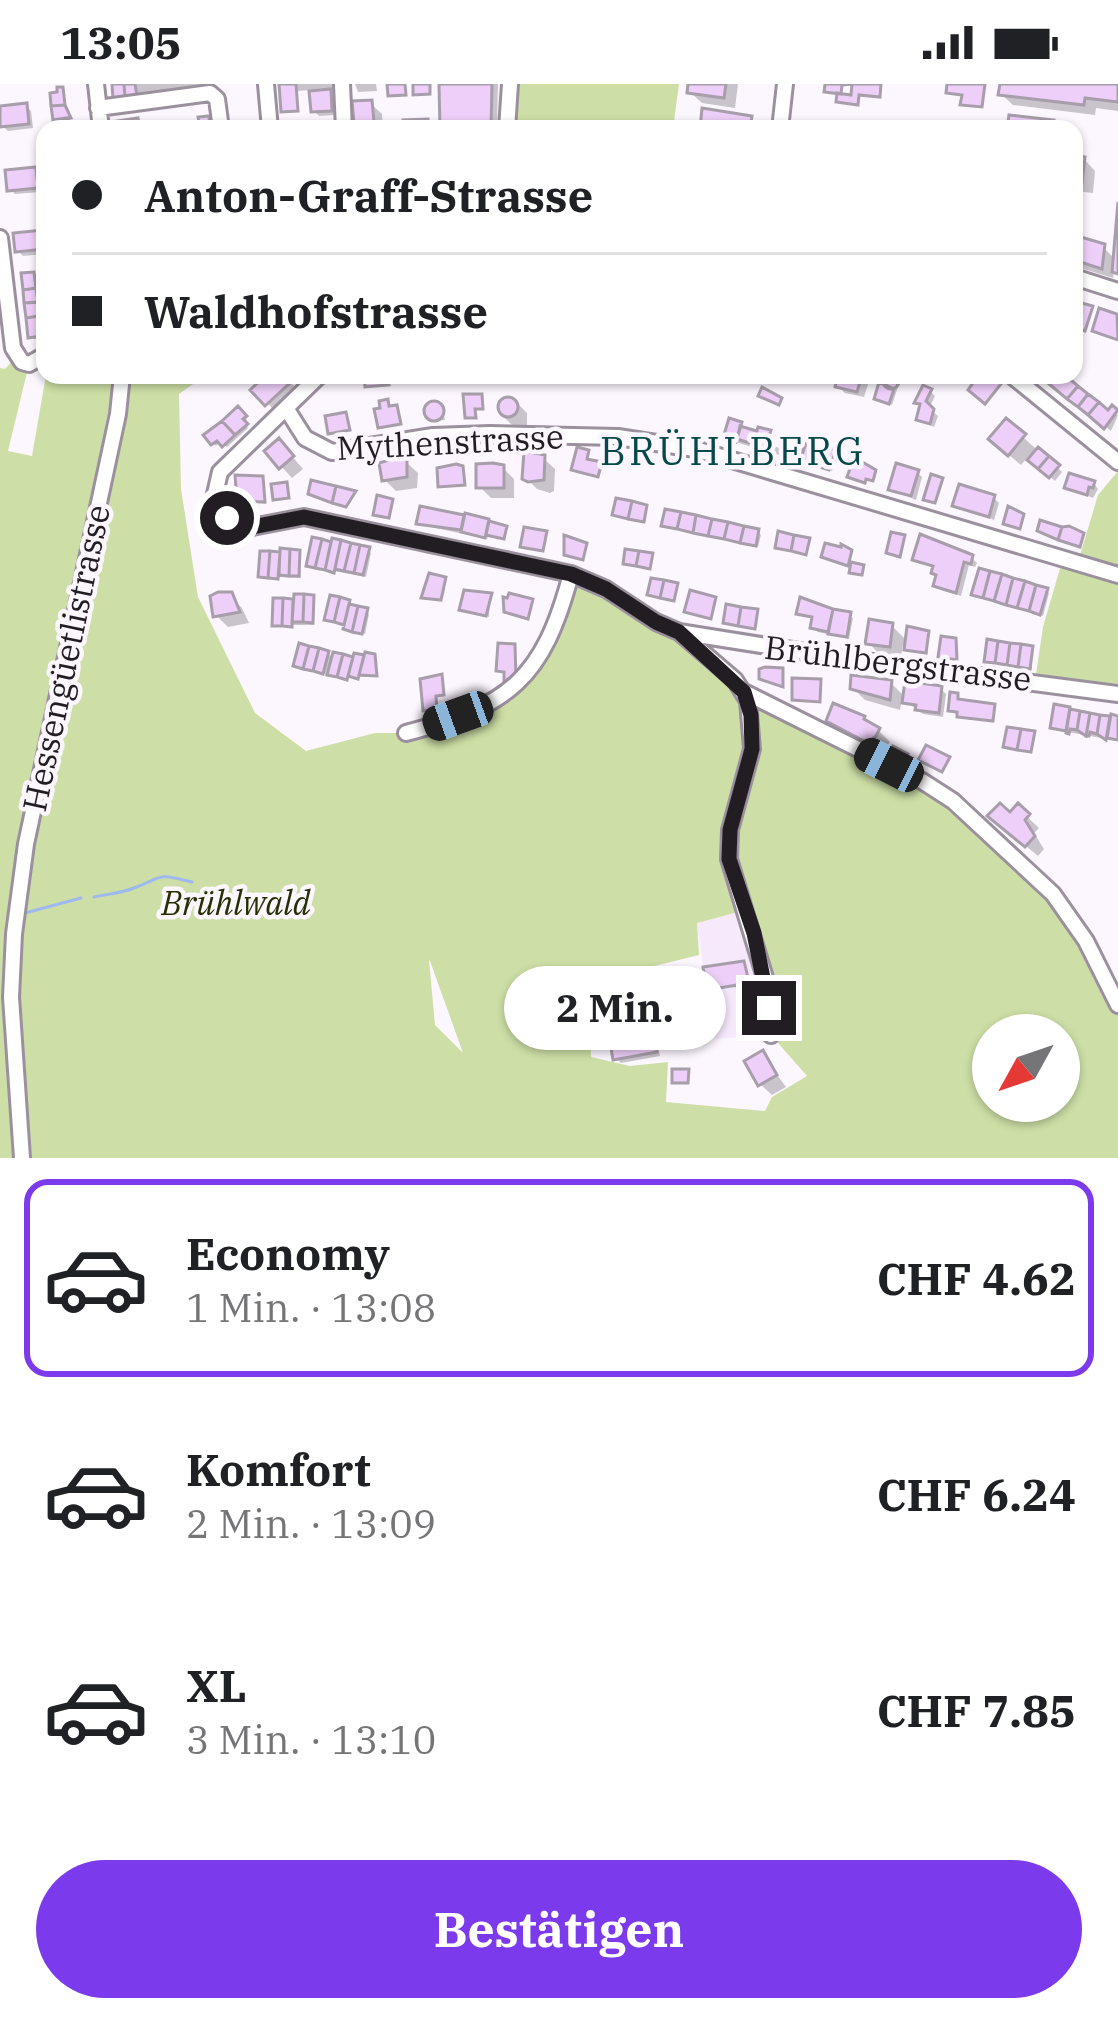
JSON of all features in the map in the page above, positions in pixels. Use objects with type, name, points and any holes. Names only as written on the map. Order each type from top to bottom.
[{"type":"street","points":[[96,84],[100,120]]},
{"type":"street","points":[[266,84],[269,120]]},
{"type":"street","points":[[342,84],[344,120]]},
{"type":"street","points":[[508,120],[511,84]]},
{"type":"street","points":[[781,120],[785,84]]},
{"type":"street","points":[[98,108],[210,93],[217,99],[219,120]]},
{"type":"street","points":[[0,238],[14,348],[22,362],[36,360]]},
{"type":"street","points":[[1083,280],[1118,291]]},
{"type":"street","name":"Hessengüetlistrasse","points":[[22,1158],[11,997],[14,934],[26,844],[121,384]]},
{"type":"street","points":[[310,384],[216,480],[217,502],[236,524],[260,527],[304,517],[571,574],[633,606],[679,632],[744,692],[922,781],[953,802],[1053,894],[1087,940],[1118,1005]]},
{"type":"street","points":[[1022,384],[1118,462]]},
{"type":"street","name":"Mythenstrasse","points":[[286,407],[305,438],[332,452],[433,436],[490,434],[618,437],[695,449],[1118,575]]},
{"type":"street","points":[[406,733],[486,706],[516,688],[557,625],[571,574]]},
{"type":"street","name":"Brühlbergstrasse","points":[[679,632],[1118,694]]},
{"type":"street","points":[[744,692],[751,715],[752,749],[730,830],[729,859],[766,980],[771,1035]]},
{"type":"shaded area","points":[[746,910],[771,1035],[714,1039],[697,923]]},
{"type":"green space","points":[[515,84],[679,84],[674,120],[513,120]]},
{"type":"green space","name":"Brühlwald","points":[[17,356],[29,364],[8,451],[32,456],[44,384],[193,384],[179,394],[181,489],[198,597],[255,713],[306,751],[375,733],[406,733],[431,726],[526,675],[571,574],[606,589],[735,680],[922,781],[1053,894],[1118,1005],[1118,1158],[0,1158],[0,368],[5,369]],"holes":[[[746,910],[771,1035],[807,1076],[772,1097],[765,1111],[666,1102],[668,1062],[630,1066],[591,1057],[589,982],[699,955],[697,923]],[[429,960],[430,961],[463,1053],[435,1025]]]},
{"type":"green space","points":[[1118,471],[1118,687],[1035,681],[1043,627],[1063,558],[1078,562],[1098,495]]},
{"type":"building","points":[[112,84],[124,84],[125,97],[113,99]]},
{"type":"building","points":[[124,84],[135,84],[137,96],[125,97]]},
{"type":"building","points":[[279,84],[296,84],[298,111],[281,112]]},
{"type":"building","points":[[387,84],[405,84],[406,95],[388,96]]},
{"type":"building","points":[[413,84],[430,84],[430,94],[413,95]]},
{"type":"building","points":[[439,84],[492,84],[491,120],[440,120]]},
{"type":"building","points":[[688,84],[726,84],[724,98],[687,93]]},
{"type":"building","points":[[825,84],[852,84],[842,85],[841,94],[824,92]]},
{"type":"building","points":[[852,84],[881,84],[880,97],[859,95],[858,105],[836,102],[837,93],[851,95]]},
{"type":"building","points":[[947,84],[985,84],[982,107],[960,105],[962,95],[946,93]]},
{"type":"building","points":[[1000,84],[1118,84],[1118,102],[1085,98],[1084,105],[998,95]]},
{"type":"building","points":[[57,87],[63,87],[65,105],[51,106],[50,93],[57,92]]},
{"type":"building","points":[[331,89],[332,111],[311,112],[309,91]]},
{"type":"building","points":[[372,100],[374,120],[354,120],[352,101]]},
{"type":"building","points":[[27,103],[29,124],[0,127],[0,106]]},
{"type":"building","points":[[65,105],[71,118],[53,120],[51,106]]},
{"type":"building","points":[[702,108],[752,116],[751,120],[701,120]]},
{"type":"building","points":[[1009,115],[1054,120],[1008,120]]},
{"type":"building","points":[[36,167],[36,188],[7,191],[5,170]]},
{"type":"building","points":[[1118,202],[1118,274],[1112,272]]},
{"type":"building","points":[[36,231],[36,250],[15,252],[13,233]]},
{"type":"building","points":[[1083,238],[1105,244],[1102,269],[1083,263]]},
{"type":"building","points":[[34,272],[36,288],[23,290],[21,273]]},
{"type":"building","points":[[36,288],[36,302],[24,303],[23,290]]},
{"type":"building","points":[[36,302],[36,316],[26,318],[24,303]]},
{"type":"building","points":[[1083,303],[1093,306],[1083,330]]},
{"type":"building","points":[[1099,308],[1117,314],[1118,340],[1092,331]]},
{"type":"building","points":[[36,316],[36,337],[28,338],[26,318]]},
{"type":"building","points":[[256,384],[289,384],[265,406],[250,390]]},
{"type":"building","points":[[836,384],[859,384],[857,392]]},
{"type":"building","points":[[878,384],[894,389],[889,404],[874,399]]},
{"type":"building","points":[[972,384],[1001,384],[985,404],[968,390]]},
{"type":"building","points":[[1049,384],[1076,384],[1067,399]]},
{"type":"building","points":[[923,385],[932,389],[926,401],[934,409],[930,424],[916,420],[920,404],[914,403]]},
{"type":"building","points":[[1078,386],[1088,394],[1078,407],[1067,399]]},
{"type":"building","points":[[762,387],[782,398],[779,405],[758,396]]},
{"type":"building","points":[[463,394],[482,394],[483,409],[475,409],[476,418],[465,418]]},
{"type":"building","points":[[1088,394],[1099,402],[1088,415],[1078,407]]},
{"type":"building","points":[[508,397],[518,407],[508,417],[498,407]]},
{"type":"building","points":[[388,399],[389,406],[397,405],[401,424],[378,428],[374,409],[380,408],[379,401]]},
{"type":"building","points":[[434,401],[444,411],[434,421],[424,411]]},
{"type":"building","points":[[1099,402],[1108,410],[1112,405],[1118,410],[1104,429],[1088,415]]},
{"type":"building","points":[[238,406],[248,424],[235,435],[222,421]]},
{"type":"building","points":[[346,412],[350,430],[328,434],[325,416]]},
{"type":"building","points":[[729,418],[742,422],[736,442],[723,438]]},
{"type":"building","points":[[1006,418],[1026,434],[1008,456],[988,439]]},
{"type":"building","points":[[222,421],[235,435],[222,447],[217,441],[211,445],[203,435]]},
{"type":"building","points":[[740,426],[757,431],[753,444],[737,439]]},
{"type":"building","points":[[758,427],[771,430],[765,450],[752,447]]},
{"type":"building","points":[[793,437],[806,441],[800,461],[787,457]]},
{"type":"building","points":[[279,438],[294,456],[279,469],[264,451]]},
{"type":"building","points":[[805,445],[821,450],[817,464],[801,459]]},
{"type":"building","points":[[823,446],[836,450],[829,470],[816,466]]},
{"type":"building","points":[[577,447],[589,450],[587,459],[602,462],[598,477],[571,470]]},
{"type":"building","points":[[1038,447],[1049,456],[1038,469],[1027,460]]},
{"type":"building","points":[[524,451],[545,455],[544,480],[522,479]]},
{"type":"building","points":[[1049,456],[1060,465],[1049,478],[1038,469]]},
{"type":"building","points":[[407,459],[407,477],[382,481],[379,463]]},
{"type":"building","points":[[859,460],[876,470],[873,481],[847,477],[852,463],[857,465]]},
{"type":"building","points":[[896,463],[919,470],[911,496],[888,490]]},
{"type":"building","points":[[476,464],[504,465],[504,488],[476,488]]},
{"type":"building","points":[[463,466],[465,485],[438,487],[437,468]]},
{"type":"building","points":[[1069,473],[1095,481],[1087,495],[1064,488]]},
{"type":"building","points":[[931,474],[943,478],[935,503],[923,500]]},
{"type":"building","points":[[235,475],[263,476],[265,502],[237,501]]},
{"type":"building","points":[[311,480],[336,486],[332,503],[308,494]]},
{"type":"building","points":[[287,482],[289,498],[273,500],[271,484]]},
{"type":"building","points":[[959,484],[995,495],[989,517],[952,506]]},
{"type":"building","points":[[336,486],[356,491],[346,507],[332,503]]},
{"type":"building","points":[[377,495],[393,499],[389,518],[373,515]]},
{"type":"building","points":[[616,498],[632,501],[628,519],[612,515]]},
{"type":"building","points":[[632,501],[647,505],[644,522],[628,519]]},
{"type":"building","points":[[420,506],[464,515],[461,530],[416,524]]},
{"type":"building","points":[[1008,506],[1024,514],[1020,529],[1003,524]]},
{"type":"building","points":[[665,509],[681,512],[677,529],[661,526]]},
{"type":"building","points":[[681,512],[696,515],[693,533],[677,529]]},
{"type":"building","points":[[465,513],[489,519],[485,538],[461,532]]},
{"type":"building","points":[[696,515],[712,519],[708,536],[693,533]]},
{"type":"building","points":[[712,519],[728,522],[724,539],[708,536]]},
{"type":"building","points":[[1040,520],[1062,527],[1058,540],[1037,531]]},
{"type":"building","points":[[489,521],[507,526],[504,539],[486,535]]},
{"type":"building","points":[[728,522],[744,526],[740,543],[724,539]]},
{"type":"building","points":[[744,526],[759,529],[756,546],[740,543]]},
{"type":"building","points":[[524,527],[547,531],[543,551],[520,547]]},
{"type":"building","points":[[1062,527],[1084,533],[1080,547],[1058,540]]},
{"type":"building","points":[[778,531],[794,535],[791,551],[775,548]]},
{"type":"building","points":[[891,532],[905,535],[900,557],[886,553]]},
{"type":"building","points":[[920,534],[973,555],[971,564],[964,562],[956,593],[933,586],[933,566],[912,560]]},
{"type":"building","points":[[564,535],[587,543],[583,560],[564,555]]},
{"type":"building","points":[[794,535],[810,538],[806,555],[791,551]]},
{"type":"building","points":[[312,537],[322,539],[315,568],[306,566]]},
{"type":"building","points":[[332,538],[341,540],[334,573],[325,570]]},
{"type":"building","points":[[322,539],[331,542],[325,570],[315,568]]},
{"type":"building","points":[[341,540],[351,543],[344,571],[335,569]]},
{"type":"building","points":[[351,543],[360,545],[354,573],[344,571]]},
{"type":"building","points":[[825,543],[852,550],[848,566],[821,557]]},
{"type":"building","points":[[360,545],[370,547],[363,575],[354,573]]},
{"type":"building","points":[[280,548],[290,549],[289,576],[279,575]]},
{"type":"building","points":[[290,549],[300,550],[299,576],[289,576]]},
{"type":"building","points":[[625,549],[639,551],[636,566],[623,564]]},
{"type":"building","points":[[260,551],[270,551],[268,578],[258,577]]},
{"type":"building","points":[[270,551],[280,552],[278,579],[268,578]]},
{"type":"building","points":[[639,551],[653,553],[650,569],[636,566]]},
{"type":"building","points":[[851,562],[864,565],[862,575],[849,573]]},
{"type":"building","points":[[979,568],[990,571],[983,598],[971,595]]},
{"type":"building","points":[[990,571],[1002,574],[994,601],[983,598]]},
{"type":"building","points":[[429,573],[446,577],[441,600],[421,598]]},
{"type":"building","points":[[1002,574],[1013,578],[1006,605],[994,601]]},
{"type":"building","points":[[651,578],[664,580],[660,598],[647,595]]},
{"type":"building","points":[[1013,578],[1025,581],[1017,608],[1006,605]]},
{"type":"building","points":[[664,580],[678,583],[674,601],[660,598]]},
{"type":"building","points":[[1025,581],[1036,585],[1029,611],[1017,608]]},
{"type":"building","points":[[1036,585],[1048,588],[1040,615],[1029,611]]},
{"type":"building","points":[[464,590],[492,593],[486,616],[459,610]]},
{"type":"building","points":[[690,590],[716,597],[711,619],[684,612]]},
{"type":"building","points":[[232,592],[240,612],[213,617],[210,596]]},
{"type":"building","points":[[509,593],[533,599],[528,619],[504,612],[503,597]]},
{"type":"building","points":[[294,594],[304,594],[303,622],[292,622]]},
{"type":"building","points":[[304,594],[314,595],[313,623],[303,622]]},
{"type":"building","points":[[330,595],[340,597],[334,622],[324,620]]},
{"type":"building","points":[[340,597],[350,600],[344,625],[334,622]]},
{"type":"building","points":[[800,597],[833,609],[828,632],[810,628],[812,617],[796,614]]},
{"type":"building","points":[[273,598],[283,598],[282,626],[272,626]]},
{"type":"building","points":[[283,598],[293,599],[292,627],[282,626]]},
{"type":"building","points":[[349,604],[358,606],[352,632],[343,629]]},
{"type":"building","points":[[726,604],[741,607],[738,626],[723,623]]},
{"type":"building","points":[[358,606],[368,608],[362,634],[352,632]]},
{"type":"building","points":[[741,607],[758,609],[755,629],[738,626]]},
{"type":"building","points":[[833,609],[851,612],[847,637],[828,634]]},
{"type":"building","points":[[869,619],[893,623],[890,647],[865,644]]},
{"type":"building","points":[[907,626],[929,631],[926,653],[904,650]]},
{"type":"building","points":[[941,636],[956,638],[957,660],[938,657]]},
{"type":"building","points":[[987,639],[998,641],[995,663],[984,662]]},
{"type":"building","points":[[998,641],[1010,643],[1007,665],[995,663]]},
{"type":"building","points":[[299,643],[309,646],[303,669],[293,666]]},
{"type":"building","points":[[498,643],[515,644],[516,681],[504,680],[504,672],[496,671]]},
{"type":"building","points":[[1010,643],[1021,644],[1018,667],[1007,665]]},
{"type":"building","points":[[1021,644],[1033,646],[1030,669],[1018,667]]},
{"type":"building","points":[[309,646],[319,648],[313,671],[303,669]]},
{"type":"building","points":[[319,648],[329,651],[323,674],[313,671]]},
{"type":"building","points":[[333,652],[343,654],[337,677],[327,675]]},
{"type":"building","points":[[365,652],[375,654],[377,676],[359,675]]},
{"type":"building","points":[[354,653],[364,655],[358,679],[348,676]]},
{"type":"building","points":[[343,654],[353,657],[347,680],[337,677]]},
{"type":"building","points":[[783,668],[783,687],[759,679],[759,669]]},
{"type":"building","points":[[442,674],[444,695],[436,696],[437,710],[423,711],[420,679]]},
{"type":"building","points":[[851,675],[892,680],[890,700],[850,689]]},
{"type":"building","points":[[792,678],[821,679],[820,702],[792,700]]},
{"type":"building","points":[[905,681],[942,686],[939,713],[902,703]]},
{"type":"building","points":[[950,692],[958,693],[958,699],[995,704],[993,721],[957,717],[957,712],[948,711]]},
{"type":"building","points":[[833,703],[865,716],[880,728],[876,736],[868,743],[826,721]]},
{"type":"building","points":[[1054,704],[1070,707],[1066,731],[1050,728]]},
{"type":"building","points":[[1070,709],[1080,711],[1077,730],[1070,729],[1069,734],[1066,733]]},
{"type":"building","points":[[1080,711],[1090,713],[1086,736],[1077,730]]},
{"type":"building","points":[[1090,713],[1100,715],[1097,734],[1086,736]]},
{"type":"building","points":[[1111,714],[1118,716],[1118,740],[1107,738]]},
{"type":"building","points":[[1100,715],[1110,716],[1106,740],[1097,734]]},
{"type":"building","points":[[1007,727],[1021,729],[1017,750],[1003,747]]},
{"type":"building","points":[[1021,729],[1035,731],[1031,752],[1017,750]]},
{"type":"building","points":[[926,745],[950,757],[942,772],[918,760]]},
{"type":"building","points":[[893,746],[908,754],[904,763],[888,755]]},
{"type":"building","points":[[1000,803],[1010,812],[1018,803],[1030,814],[1025,820],[1035,836],[1025,847],[987,816]]},
{"type":"building","points":[[744,961],[753,999],[739,1001],[737,985],[707,990],[703,967]]},
{"type":"building","points":[[701,998],[707,1035],[668,1041],[662,1005]]},
{"type":"building","points":[[652,1027],[657,1052],[613,1060],[609,1035]]},
{"type":"building","points":[[763,1050],[777,1075],[758,1086],[744,1061]]},
{"type":"building","points":[[672,1069],[689,1069],[688,1083],[672,1083]]},
{"type":"waterway","points":[[94,897],[161,877],[192,882]]},
{"type":"waterway","points":[[25,913],[81,898]]},
{"type":"district","name":"BRÜHLBERG","points":[[733,451]]},
{"type":"route","points":[[227,518],[247,528],[304,517],[571,574],[679,632],[735,680],[748,701],[752,749],[730,830],[729,859],[754,933],[769,1008]]}]
